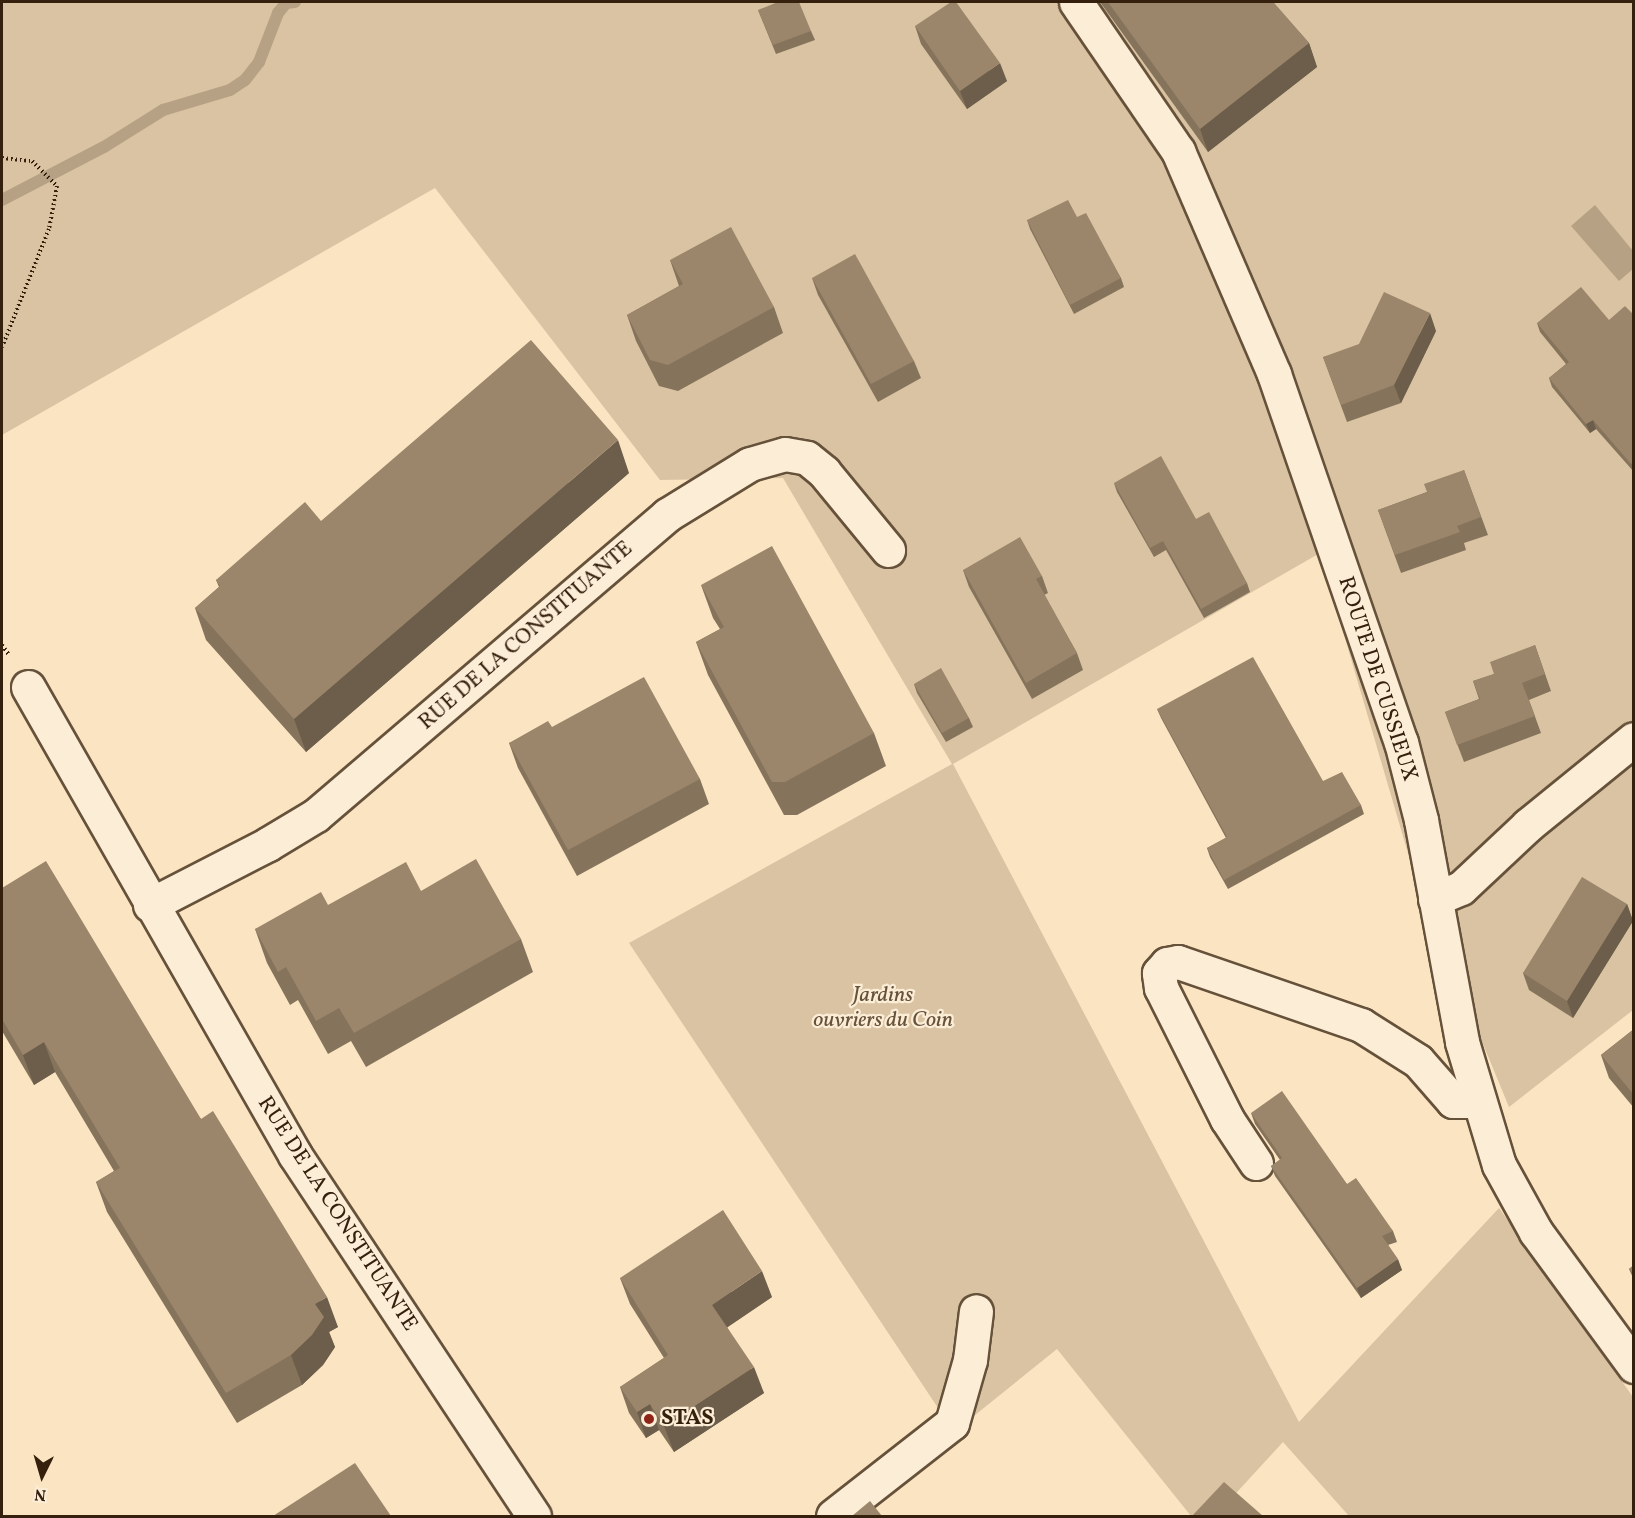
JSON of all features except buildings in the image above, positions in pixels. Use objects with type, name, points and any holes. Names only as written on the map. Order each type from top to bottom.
[{"type":"street","name":"ROUTE DE CUSSIEUX","points":[[1076,2],[1178,151],[1274,374],[1401,742],[1477,1101],[1499,1165],[1536,1232],[1634,1366]]},
{"type":"street","name":"RUE DE LA CONSTITUANTE","points":[[150,905],[268,844],[316,815],[667,515],[750,464],[785,454],[807,459],[824,472],[888,550]]},
{"type":"street","name":"RUE DE LA CONSTITUANTE","points":[[28,687],[150,905],[295,1155],[534,1516]]},
{"type":"street","points":[[1435,899],[1461,888],[1528,825],[1634,739]]},
{"type":"street","points":[[1256,1163],[1227,1119],[1161,988],[1159,973],[1167,964],[1178,962],[1360,1025],[1418,1061],[1453,1101],[1477,1101]]},
{"type":"street","points":[[833,1516],[952,1423],[970,1360],[976,1311]]},
{"type":"path","points":[[2,158],[32,161],[57,186],[49,229],[2,347]]},
{"type":"green space","name":"Jardins ouvriers du Coin","points":[[2,2],[1633,2],[1633,1010],[1509,1107],[1417,884],[1320,553],[953,764],[1299,1422],[1499,1208],[1633,1397],[1633,1516],[1349,1516],[1283,1442],[1215,1516],[1191,1516],[1057,1349],[954,1432],[629,943],[952,764],[783,478],[660,480],[435,188],[2,435]]},
{"type":"shaded area","points":[[1595,205],[1633,251],[1633,269],[1619,281],[1571,226]]},
{"type":"waterway","points":[[2,200],[104,147],[163,110],[230,90],[245,80],[259,62],[278,13],[286,3],[295,2]]},
{"type":"place","name":"STAS","points":[[649,1419]]}]
